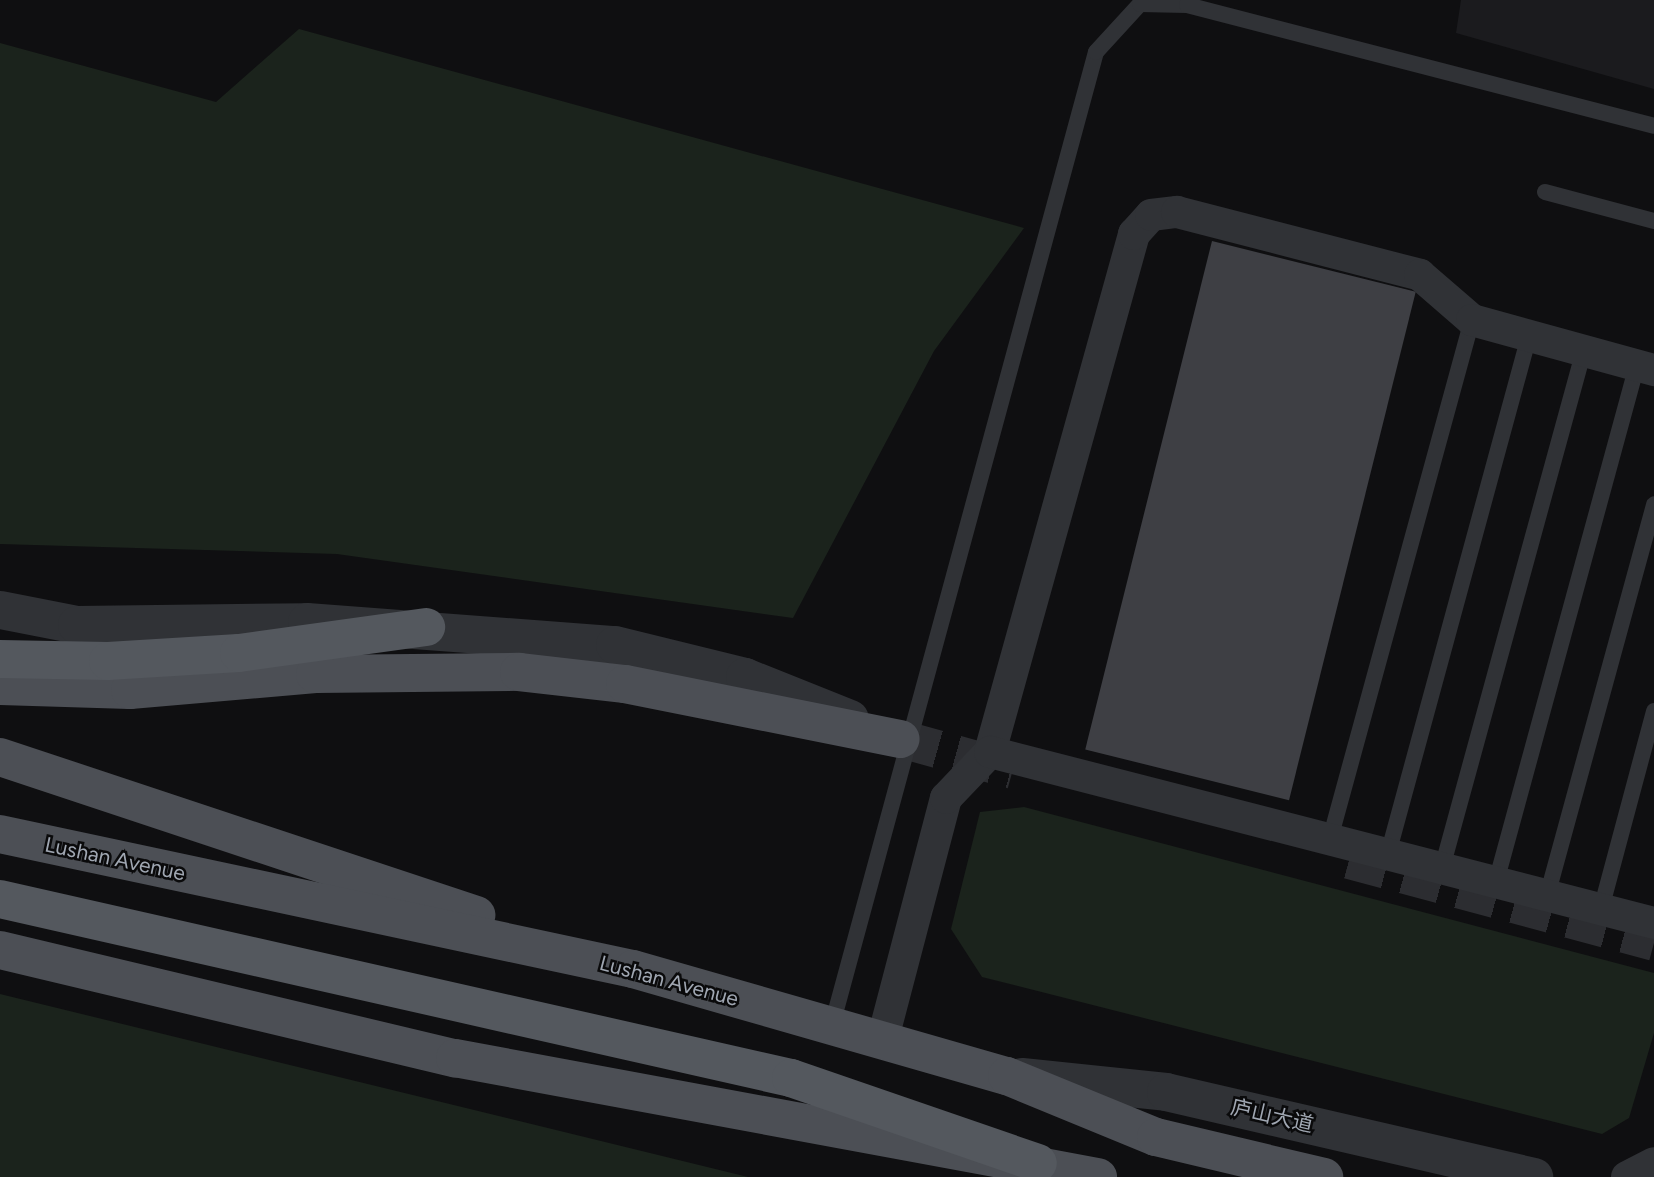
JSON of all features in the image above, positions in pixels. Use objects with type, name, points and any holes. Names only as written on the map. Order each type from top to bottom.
[{"type":"highway","points":[[0,659],[108,661],[239,653],[426,626]]},
{"type":"highway","points":[[0,899],[291,962],[791,1078],[1038,1163]]},
{"type":"main road","points":[[0,686],[130,691],[315,674],[519,672],[625,684],[901,739]]},
{"type":"main road","points":[[0,757],[633,969]]},
{"type":"main road","name":"Lushan Avenue","points":[[0,834],[633,969],[883,1038],[1007,1076],[1156,1137],[1324,1177]]},
{"type":"main road","points":[[0,950],[455,1058],[1038,1163],[1098,1177]]},
{"type":"main road","points":[[0,976],[306,1050],[455,1058]]},
{"type":"street","points":[[883,1038],[946,798],[990,752],[1140,223],[1177,212],[1420,275],[1472,320],[1645,367]]},
{"type":"street","points":[[0,610],[78,625],[426,626],[615,645],[746,677],[901,739]]},
{"type":"street","points":[[990,752],[1654,923]]},
{"type":"street","name":"庐山大道","points":[[1007,1076],[1166,1092],[1534,1177]]},
{"type":"street","points":[[1627,1177],[1654,1163]]},
{"type":"lane","points":[[832,1025],[1096,52],[1140,4],[1187,5],[1654,126]]},
{"type":"lane","points":[[1545,192],[1654,221]]},
{"type":"lane","points":[[1330,839],[1472,320]]},
{"type":"lane","points":[[1388,854],[1528,335]]},
{"type":"lane","points":[[1442,868],[1584,350]]},
{"type":"lane","points":[[1496,882],[1645,367]]},
{"type":"lane","points":[[1547,896],[1654,504]]},
{"type":"lane","points":[[1601,909],[1654,712]]},
{"type":"shaded area","points":[[1461,0],[1654,0],[1654,89],[1456,33]]},
{"type":"shaded area","points":[[299,29],[1024,228],[934,351],[793,618],[337,554],[0,544],[0,43],[216,102]]},
{"type":"shaded area","points":[[1024,807],[1654,973],[1654,1033],[1629,1118],[1602,1134],[982,977],[951,929],[980,812]]},
{"type":"shaded area","points":[[0,994],[748,1177],[0,1177]]},
{"type":"building","points":[[1212,241],[1416,292],[1289,800],[1085,749]]},
{"type":"tunnel","points":[[901,739],[1013,770]]},
{"type":"tunnel","points":[[1349,860],[1654,942]]}]
